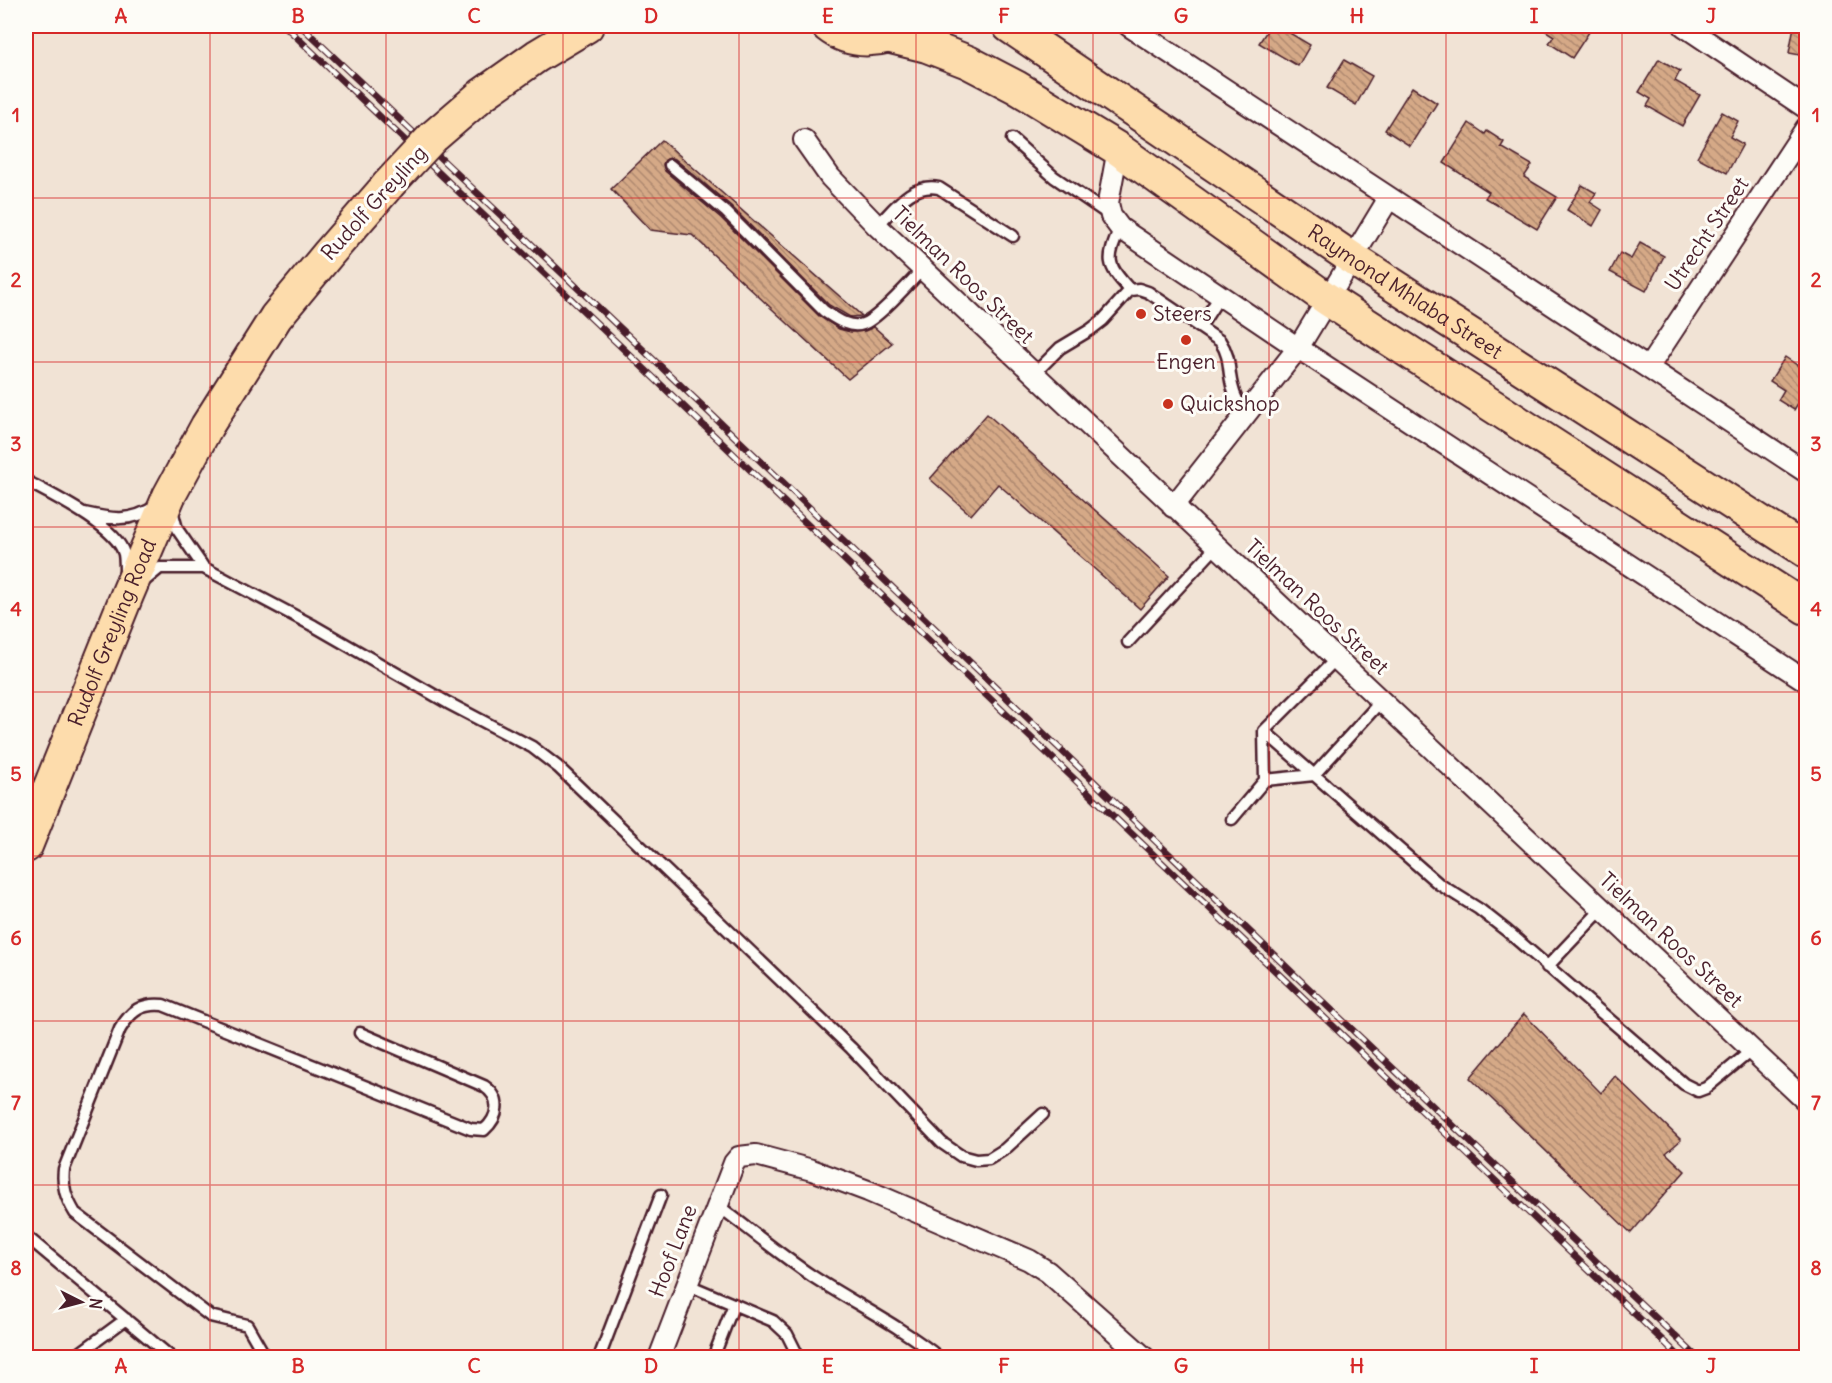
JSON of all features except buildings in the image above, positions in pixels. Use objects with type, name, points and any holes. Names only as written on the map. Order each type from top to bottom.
[{"type":"main road","name":"Rudolf Greyling","points":[[207,426],[276,317],[389,184],[433,137],[483,94],[537,56],[587,26]]},
{"type":"main road","points":[[828,26],[852,38],[871,40],[902,31],[927,46],[968,62],[1016,87],[1118,149],[1328,299],[1806,608]]},
{"type":"main road","name":"Raymond Mhlaba Street","points":[[1009,26],[1353,258],[1806,550]]},
{"type":"main road","name":"Rudolf Greyling Road","points":[[26,846],[169,496],[207,426]]},
{"type":"street","points":[[1129,26],[1389,198],[1489,261],[1806,472]]},
{"type":"street","points":[[1684,26],[1806,108]]},
{"type":"street","name":"Utrecht Street","points":[[1648,368],[1806,128]]},
{"type":"street","name":"Tielman Roos Street","points":[[804,140],[830,177],[922,270],[1806,1101]]},
{"type":"street","points":[[1118,149],[1108,203],[1115,222],[1298,348],[1806,681]]},
{"type":"street","points":[[1173,507],[1298,348],[1389,198]]},
{"type":"street","name":"Hoof Lane","points":[[659,1358],[716,1204],[734,1163],[739,1157],[756,1155],[812,1170],[868,1191],[1029,1260],[1048,1272],[1145,1358]]},
{"type":"lane","points":[[1012,139],[1054,177],[1115,222],[1110,261],[1113,272],[1130,290]]},
{"type":"lane","points":[[670,165],[726,212],[824,311],[839,321],[850,325],[863,325],[922,270]]},
{"type":"lane","points":[[877,226],[909,194],[918,188],[930,186],[939,188],[1013,236]]},
{"type":"lane","points":[[1033,375],[1060,348],[1103,320],[1130,290],[1140,289],[1148,292],[1220,341],[1228,352],[1232,387],[1246,416]]},
{"type":"lane","points":[[1200,327],[1220,296]]},
{"type":"lane","points":[[26,481],[84,513],[114,538],[124,552],[127,595]]},
{"type":"lane","points":[[84,513],[114,520],[144,514],[169,496],[177,529],[204,568],[532,747],[558,767],[851,1048],[928,1130],[961,1156],[976,1160],[989,1159],[1005,1149],[1043,1113]]},
{"type":"lane","points":[[1128,642],[1216,547]]},
{"type":"lane","points":[[127,595],[160,568],[204,568]]},
{"type":"lane","points":[[1232,819],[1265,780],[1264,731],[1337,658]]},
{"type":"lane","points":[[1265,780],[1314,775],[1382,700]]},
{"type":"lane","points":[[1264,731],[1439,884],[1479,909],[1508,931],[1547,967],[1692,1088],[1698,1091],[1706,1088],[1752,1050]]},
{"type":"lane","points":[[1547,967],[1602,909]]},
{"type":"lane","points":[[266,1358],[247,1325],[210,1316],[75,1213],[66,1198],[63,1183],[64,1170],[120,1029],[129,1015],[139,1007],[151,1004],[163,1005],[471,1129],[484,1130],[490,1125],[497,1107],[493,1092],[484,1086],[360,1033]]},
{"type":"lane","points":[[599,1358],[661,1195]]},
{"type":"lane","points":[[716,1204],[810,1275],[894,1324],[940,1358]]},
{"type":"lane","points":[[26,1236],[172,1358]]},
{"type":"lane","points":[[686,1284],[773,1321],[787,1334],[799,1358]]},
{"type":"lane","points":[[713,1358],[734,1305]]},
{"type":"lane","points":[[73,1358],[126,1319]]},
{"type":"railway","points":[[285,26],[1681,1358]]},
{"type":"railway","points":[[301,26],[788,487],[1301,981],[1698,1358]]},
{"type":"place","name":"Steers","points":[[1141,314]]},
{"type":"place","name":"Engen","points":[[1186,340]]},
{"type":"place","name":"Quickshop","points":[[1168,404]]}]
